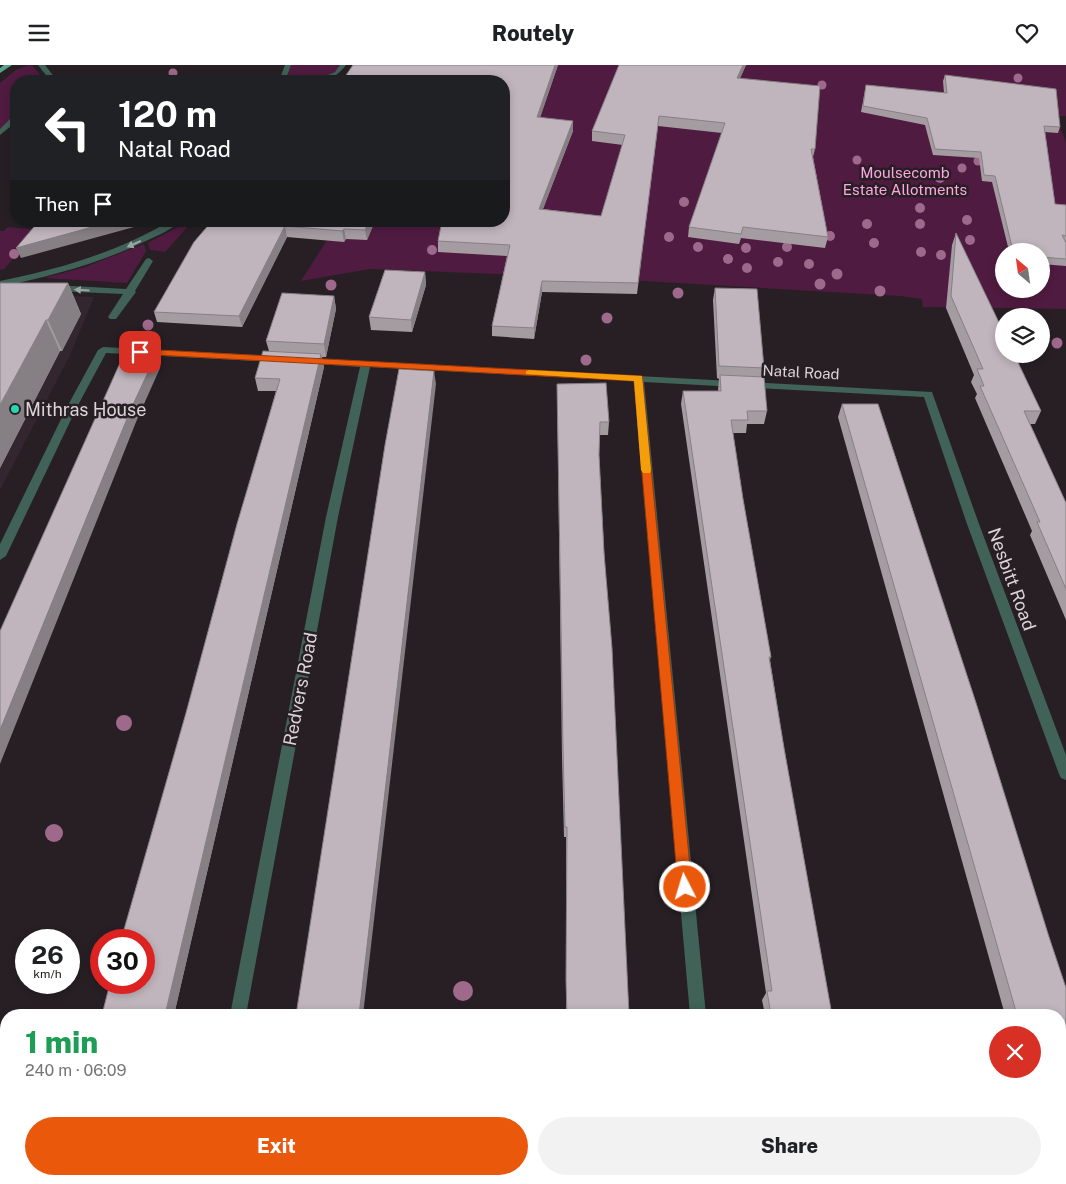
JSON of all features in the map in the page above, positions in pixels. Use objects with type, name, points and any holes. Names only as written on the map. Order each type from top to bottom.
[{"type":"main road","points":[[0,71],[9,65]]},
{"type":"street","points":[[41,65],[50,75]]},
{"type":"street","points":[[332,75],[337,73],[342,65]]},
{"type":"street","points":[[0,133],[10,124]]},
{"type":"street","points":[[0,285],[35,277],[113,253],[166,227]]},
{"type":"street","points":[[113,317],[131,292],[149,261]]},
{"type":"street","points":[[0,285],[131,292]]},
{"type":"street","name":"Natal Road","points":[[0,557],[72,407],[103,350],[928,394]]},
{"type":"street","name":"Redvers Road","points":[[239,1009],[332,517],[366,364]]},
{"type":"street","points":[[638,378],[697,1009]]},
{"type":"street","name":"Nesbitt Road","points":[[928,394],[973,524],[1066,774]]},
{"type":"shaded area","name":"Mithras House","points":[[0,293],[94,297],[70,355],[0,490]]},
{"type":"green space","points":[[29,65],[33,66],[40,75],[10,75],[10,119],[0,130],[0,83],[16,70]]},
{"type":"green space","points":[[288,65],[342,65],[330,75],[284,75]]},
{"type":"green space","name":"Moulsecomb Estate Allotments","points":[[442,65],[1066,65],[1066,116],[1056,116],[1066,143],[1066,309],[923,307],[922,299],[900,296],[576,277],[370,269],[301,281],[335,227],[510,227],[510,75],[481,75]]},
{"type":"green space","points":[[8,227],[38,230],[4,269],[0,270],[0,231],[4,231]]},
{"type":"green space","points":[[178,227],[187,227],[165,252],[150,250],[148,243]]},
{"type":"green space","points":[[144,244],[146,251],[127,283],[44,278],[85,267]]},
{"type":"building","points":[[353,65],[555,65],[537,117],[573,121],[539,209],[601,216],[625,135],[592,131],[619,65],[743,65],[737,78],[820,86],[815,149],[811,149],[828,237],[743,227],[741,234],[689,227],[725,123],[659,116],[638,283],[542,281],[534,328],[492,326],[510,245],[438,241],[441,227],[510,227],[510,75],[346,75]]},
{"type":"building","points":[[945,75],[1056,89],[1060,127],[1044,126],[1055,204],[1066,205],[1066,236],[1062,235],[1066,243],[1066,259],[1050,258],[1050,243],[1011,243],[995,176],[984,175],[981,152],[935,149],[927,118],[863,106],[866,85],[947,93]]},
{"type":"building","points":[[34,227],[92,227],[16,248]]},
{"type":"building","points":[[207,227],[284,227],[239,316],[154,312],[194,242]]},
{"type":"building","points":[[296,227],[366,227],[365,230],[344,229],[342,231]]},
{"type":"building","points":[[956,233],[995,314],[995,363],[1018,363],[1041,411],[1024,411],[1066,503],[1066,589],[1037,522],[1040,522],[980,386],[984,386],[977,369],[983,369],[951,296]]},
{"type":"building","points":[[385,270],[425,272],[411,320],[369,317]]},
{"type":"building","points":[[0,283],[68,283],[0,405]]},
{"type":"building","points":[[715,288],[757,289],[764,368],[719,366]]},
{"type":"building","points":[[282,293],[334,296],[324,344],[266,341]]},
{"type":"building","points":[[263,351],[321,354],[166,1009],[104,1009],[107,994],[155,994],[155,929],[124,929],[186,713],[237,524],[280,379],[255,378]]},
{"type":"building","points":[[124,354],[156,355],[131,409],[0,730],[0,631]]},
{"type":"building","points":[[399,369],[434,371],[360,1009],[297,1009],[385,445]]},
{"type":"building","points":[[720,375],[764,377],[767,411],[747,411],[748,420],[731,420],[771,657],[769,657],[784,748],[831,1009],[770,1009],[767,991],[772,991],[683,391],[721,391]]},
{"type":"building","points":[[606,383],[609,422],[600,422],[599,455],[604,553],[612,648],[629,1009],[567,1009],[567,827],[565,827],[563,746],[557,384]]},
{"type":"building","points":[[842,404],[878,404],[977,706],[1066,988],[1066,1009],[1015,1009]]},
{"type":"slow traffic","points":[[529,372],[638,378],[646,470]]},
{"type":"place","name":"Mithras House","points":[[15,409]]},
{"type":"route","points":[[140,352],[638,378],[685,887]]}]
